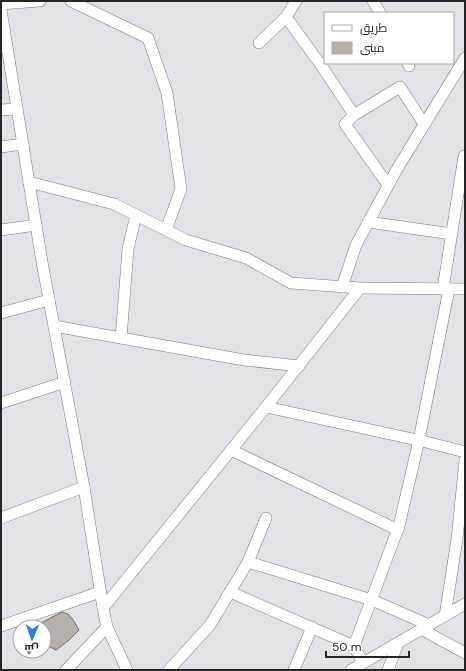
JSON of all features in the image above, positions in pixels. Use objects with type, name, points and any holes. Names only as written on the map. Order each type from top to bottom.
[{"type":"street","points":[[1,4],[40,1]]},
{"type":"street","points":[[71,1],[148,38],[166,92],[181,189],[166,230]]},
{"type":"street","points":[[259,43],[286,17],[296,1]]},
{"type":"street","points":[[373,1],[379,12]]},
{"type":"street","points":[[1,10],[36,225],[84,487],[103,608],[107,627],[127,670]]},
{"type":"street","points":[[286,17],[323,68],[354,115]]},
{"type":"street","points":[[342,287],[356,245],[368,222],[424,124],[465,58]]},
{"type":"street","points":[[388,186],[345,124],[354,115],[400,87],[424,124]]},
{"type":"street","points":[[1,110],[17,109]]},
{"type":"street","points":[[1,147],[23,144]]},
{"type":"street","points":[[354,646],[398,530],[419,440],[446,289],[452,234],[460,218],[464,156]]},
{"type":"street","points":[[29,182],[114,204],[186,240],[246,258],[291,283],[360,288],[465,289]]},
{"type":"street","points":[[121,338],[128,248],[136,215]]},
{"type":"street","points":[[368,222],[452,234]]},
{"type":"street","points":[[1,230],[36,225]]},
{"type":"street","points":[[103,608],[299,366],[360,288]]},
{"type":"street","points":[[1,313],[49,300]]},
{"type":"street","points":[[54,326],[244,360],[299,366]]},
{"type":"street","points":[[1,403],[65,382]]},
{"type":"street","points":[[266,407],[419,440],[465,452]]},
{"type":"street","points":[[231,450],[398,530]]},
{"type":"street","points":[[445,616],[461,540],[465,460]]},
{"type":"street","points":[[1,518],[84,487]]},
{"type":"street","points":[[169,670],[210,625],[248,562],[266,518]]},
{"type":"street","points":[[248,562],[372,600],[425,627],[465,653]]},
{"type":"street","points":[[1,626],[100,592]]},
{"type":"street","points":[[230,592],[354,646],[363,663]]},
{"type":"street","points":[[351,670],[465,604]]},
{"type":"street","points":[[66,670],[107,627]]},
{"type":"street","points":[[294,670],[312,627]]},
{"type":"street","points":[[388,670],[398,643]]},
{"type":"building","points":[[62,612],[68,614],[79,630],[56,650],[52,648],[52,619],[49,619]]}]
